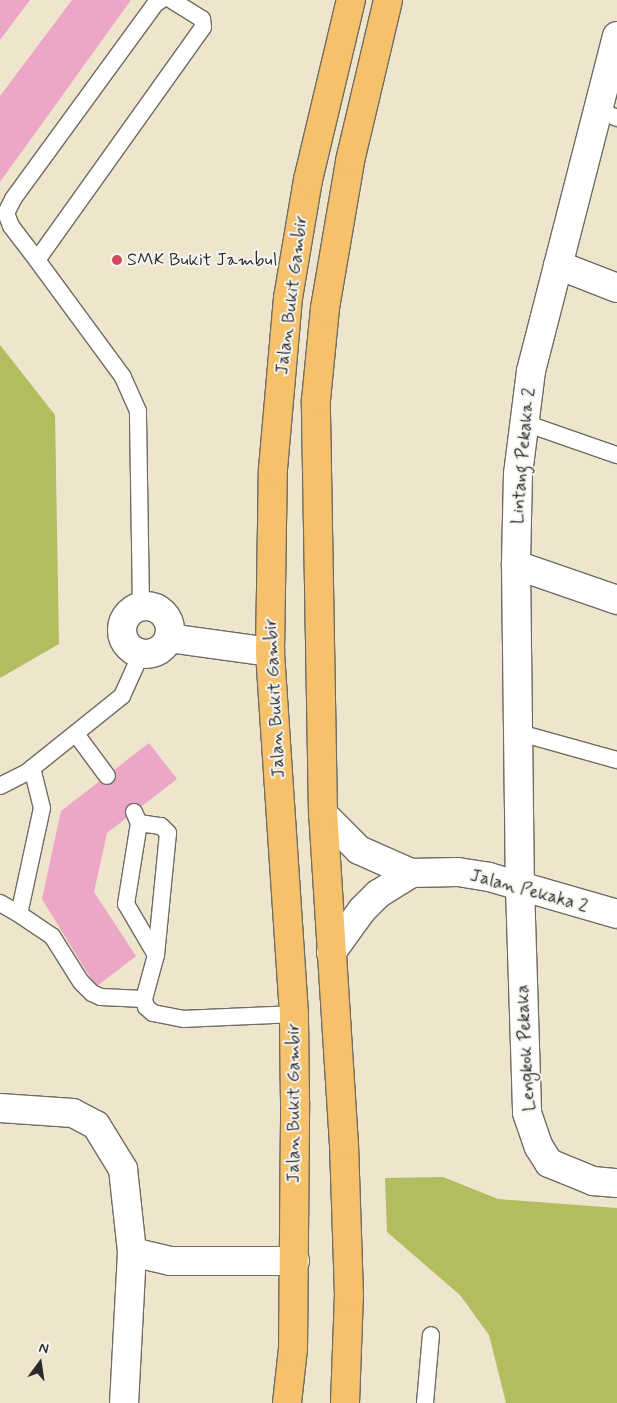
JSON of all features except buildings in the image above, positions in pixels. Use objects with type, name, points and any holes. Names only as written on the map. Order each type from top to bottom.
[{"type":"main road","name":"Jalan Bukit Gambir","points":[[287,1403],[293,1349],[295,1253],[294,1014],[270,652],[273,469],[288,298],[308,180],[350,0]]},
{"type":"main road","name":"Jalan Bukit Gambir","points":[[345,1403],[349,1295],[344,1144],[323,814],[316,400],[325,308],[350,161],[388,0]]},
{"type":"street","name":"Lintang Pekaka 2","points":[[520,887],[520,733],[516,565],[522,422],[531,371],[558,265],[607,113],[617,36]]},
{"type":"street","points":[[558,265],[617,288]]},
{"type":"street","points":[[516,565],[617,600]]},
{"type":"street","points":[[141,607],[151,607],[164,615],[170,629],[169,638],[158,652],[141,654],[125,641],[122,630],[124,620],[141,607]]},
{"type":"street","points":[[169,638],[270,652]]},
{"type":"street","name":"Jalan Pekaka 2","points":[[323,814],[360,850],[411,873],[458,872],[617,914]]},
{"type":"street","points":[[331,953],[362,910],[378,894],[411,873]]},
{"type":"street","name":"Lengkok Pekaka","points":[[520,887],[527,1113],[539,1148],[549,1163],[593,1181],[617,1183]]},
{"type":"street","points":[[0,1108],[73,1113],[96,1125],[123,1169],[132,1252],[124,1403]]},
{"type":"street","points":[[132,1252],[170,1261],[295,1253]]},
{"type":"lane","points":[[141,607],[138,411],[123,377],[10,226],[3,213],[155,4],[161,0]]},
{"type":"lane","points":[[37,260],[203,27],[202,19],[172,0]]},
{"type":"lane","points":[[522,422],[617,455]]},
{"type":"lane","points":[[0,786],[32,768],[122,696],[130,684],[141,654]]},
{"type":"lane","points":[[520,733],[617,760]]},
{"type":"lane","points":[[76,734],[107,776]]},
{"type":"lane","points":[[19,914],[42,808],[32,768]]},
{"type":"lane","points":[[156,955],[126,904],[137,817],[161,826],[168,833],[156,955],[144,999],[153,1013],[184,1019],[294,1014]]},
{"type":"lane","points":[[0,904],[52,936],[81,982],[92,993],[101,997],[144,999]]},
{"type":"lane","points":[[425,1403],[431,1335]]},
{"type":"green space","points":[[0,345],[55,415],[59,644],[0,678]]},
{"type":"green space","points":[[443,1177],[498,1199],[617,1208],[617,1403],[506,1403],[489,1335],[460,1295],[387,1232],[385,1178]]},
{"type":"place","name":"SMK Bukit Jambul","points":[[117,260]]}]
